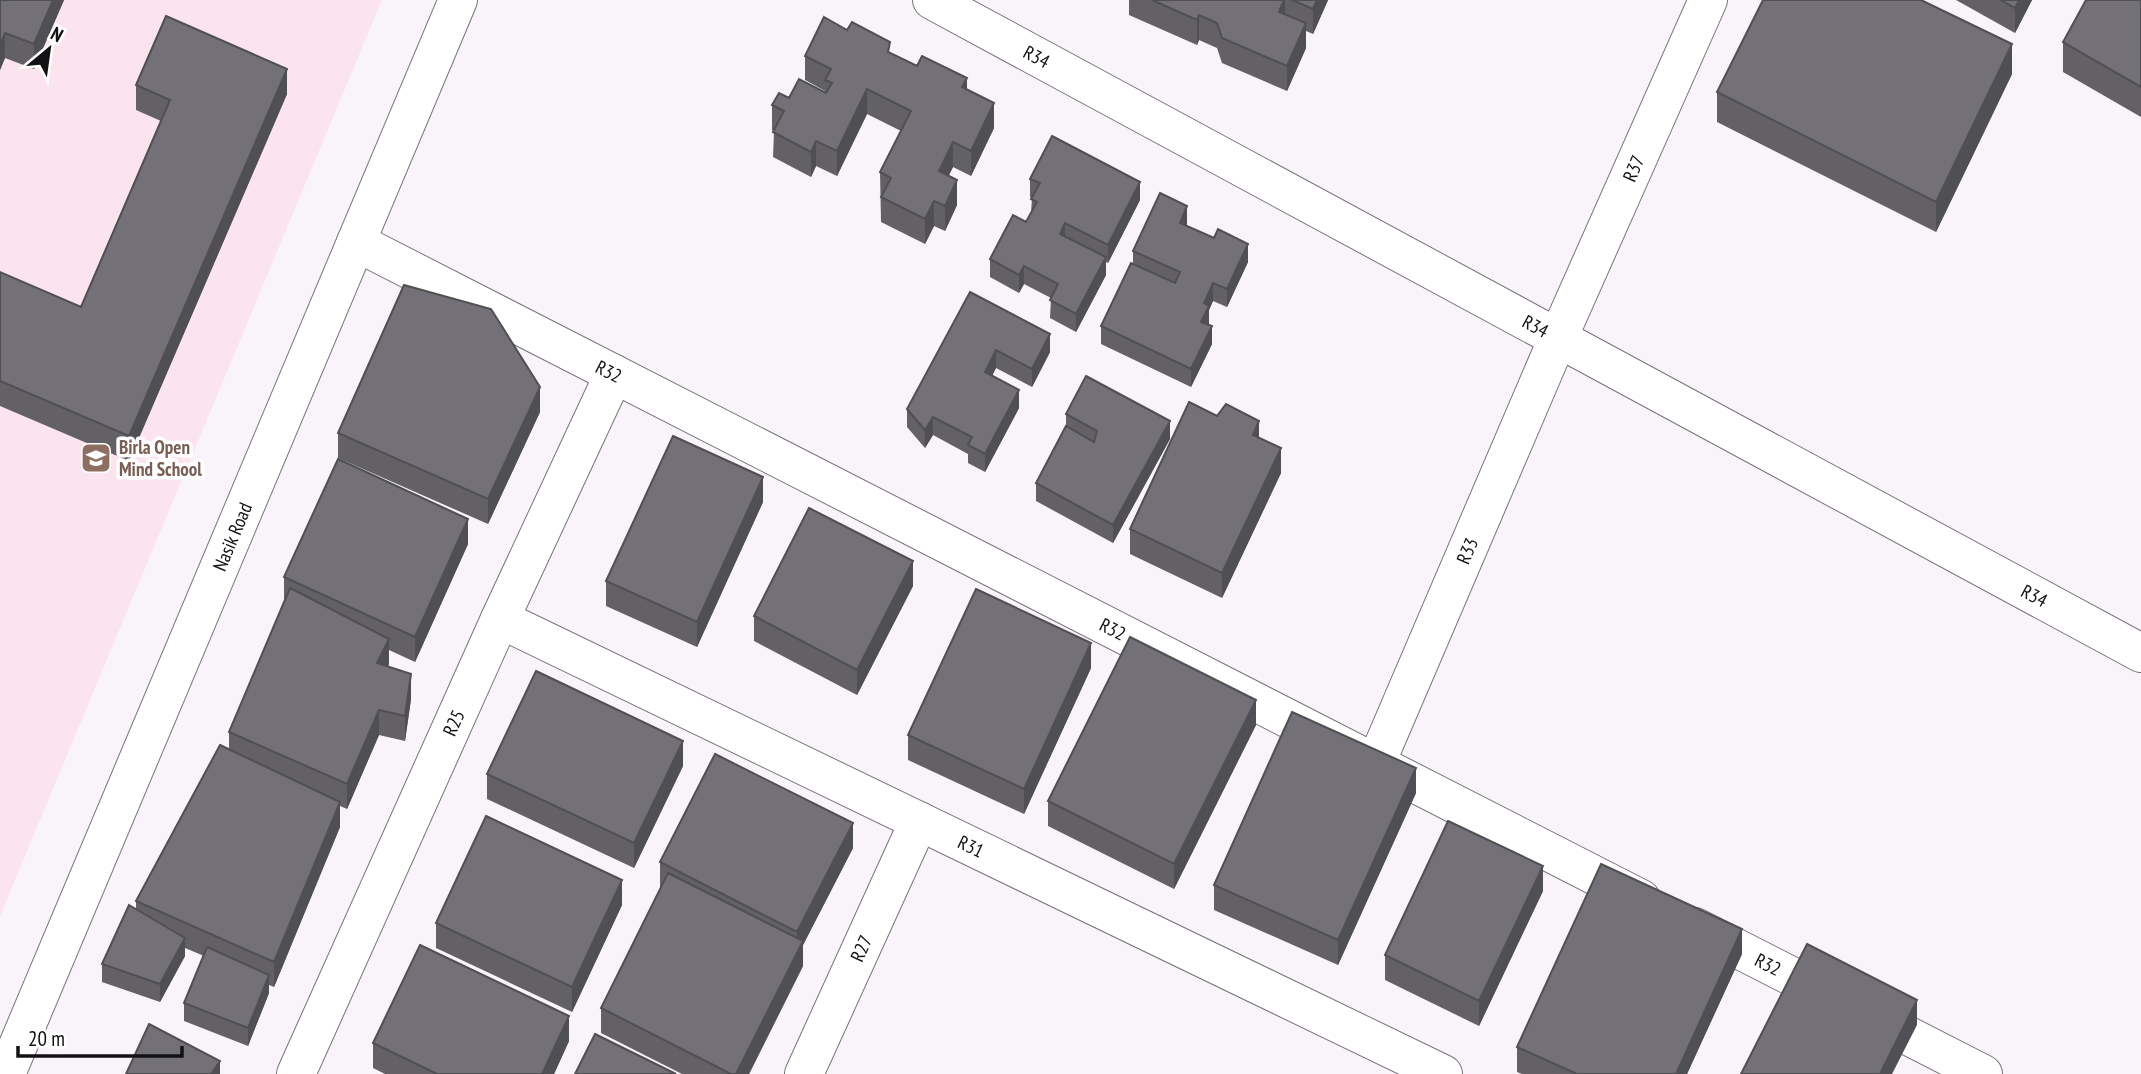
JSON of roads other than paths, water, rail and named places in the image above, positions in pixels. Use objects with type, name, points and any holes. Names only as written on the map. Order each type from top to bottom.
[{"type":"street","name":"Nasik Road","points":[[6,1074],[458,0]]},
{"type":"street","name":"R34","points":[[932,0],[2141,653]]},
{"type":"street","name":"R37","points":[[1558,338],[1708,0]]},
{"type":"street","name":"R32","points":[[356,242],[1376,763],[1969,1071]]},
{"type":"street","name":"R33","points":[[1376,763],[1558,338]]},
{"type":"street","name":"R25","points":[[296,1074],[500,619],[614,374]]},
{"type":"street","name":"R31","points":[[500,619],[1440,1073]]},
{"type":"street","name":"R27","points":[[804,1074],[919,821]]},
{"type":"place","name":"Birla Open Mind School","points":[[96,458]]}]
